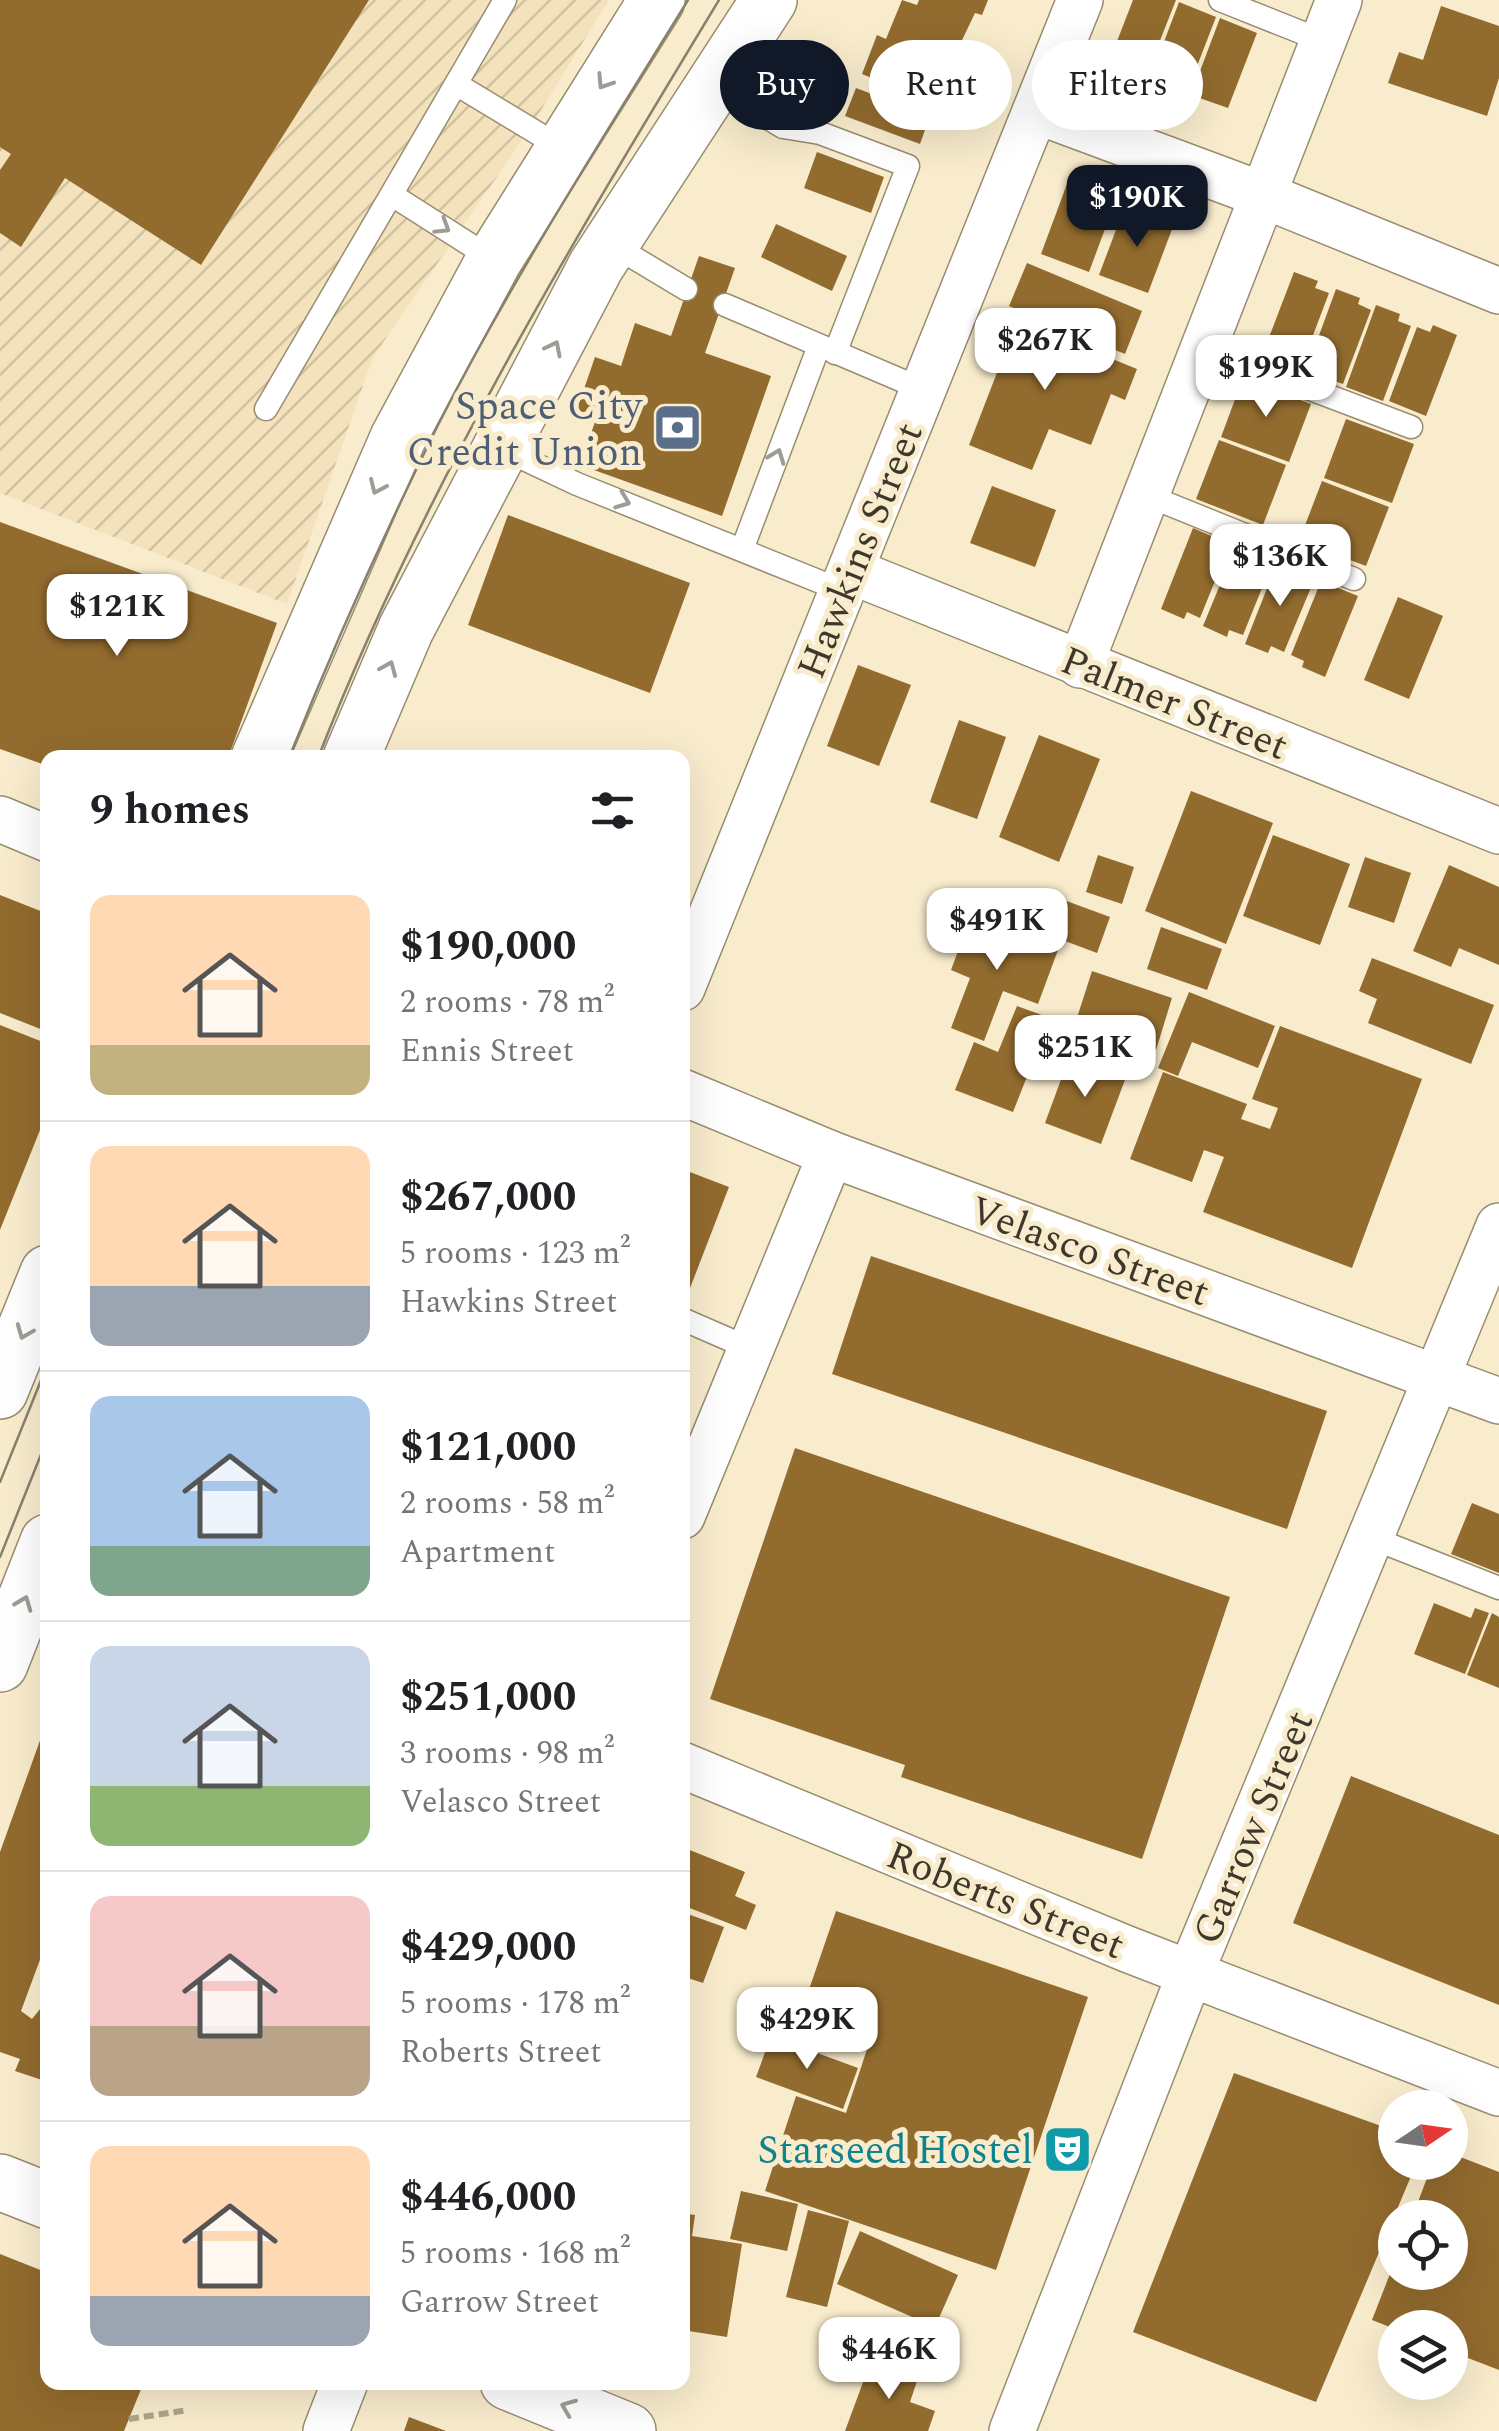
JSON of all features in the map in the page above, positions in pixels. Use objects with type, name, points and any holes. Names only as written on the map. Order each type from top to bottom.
[{"type":"main road","points":[[262,750],[398,438],[494,260],[658,0]]},
{"type":"main road","points":[[354,750],[406,629],[610,244],[770,0]]},
{"type":"main road","points":[[0,1391],[40,1292]]},
{"type":"main road","points":[[0,1664],[40,1562]]},
{"type":"main road","points":[[0,2182],[40,2198]]},
{"type":"main road","points":[[528,2390],[628,2431]]},
{"type":"street","name":"Hawkins Street","points":[[1065,40],[1080,0]]},
{"type":"street","points":[[1080,665],[1331,20]]},
{"type":"street","name":"Hawkins Street","points":[[690,968],[1032,123]]},
{"type":"street","points":[[1088,130],[1263,195],[1499,291]]},
{"type":"street","name":"Palmer Street","points":[[847,582],[1080,665],[1499,831]]},
{"type":"street","points":[[0,819],[40,835]]},
{"type":"street","name":"Velasco Street","points":[[690,1095],[831,1154],[1499,1402]]},
{"type":"street","points":[[690,1497],[831,1154]]},
{"type":"street","name":"Garrow Street","points":[[1012,2431],[1190,1974],[1499,1226]]},
{"type":"street","name":"Roberts Street","points":[[690,1768],[1190,1974],[1499,2093]]},
{"type":"street","points":[[326,2431],[342,2390]]},
{"type":"lane","points":[[266,409],[505,0]]},
{"type":"lane","points":[[1220,0],[1331,20]]},
{"type":"lane","points":[[456,84],[562,148]]},
{"type":"lane","points":[[714,86],[783,127],[820,133],[908,166],[742,547]]},
{"type":"lane","points":[[392,194],[494,260]]},
{"type":"lane","points":[[610,244],[686,289]]},
{"type":"lane","points":[[725,306],[924,390]]},
{"type":"lane","points":[[1204,349],[1411,427]]},
{"type":"lane","points":[[502,448],[577,484],[847,582]]},
{"type":"lane","points":[[1146,494],[1354,578]]},
{"type":"lane","points":[[690,1322],[751,1349]]},
{"type":"lane","points":[[1372,1538],[1499,1588]]},
{"type":"path","points":[[129,2419],[188,2410]]},
{"type":"shaded area","points":[[0,0],[609,0],[527,133],[373,357],[287,604],[0,493]]},
{"type":"building","points":[[0,0],[369,0],[201,265],[65,178],[21,247],[0,233],[0,170],[11,154],[0,147]]},
{"type":"building","points":[[902,0],[917,5],[919,0],[988,0],[982,15],[975,13],[962,40],[875,40],[877,35],[886,39]]},
{"type":"building","points":[[1133,0],[1176,0],[1160,40],[1118,40]]},
{"type":"building","points":[[1179,2],[1216,17],[1203,51],[1203,40],[1165,40]]},
{"type":"building","points":[[1441,6],[1499,26],[1499,78],[1487,116],[1388,83],[1399,52],[1423,60]]},
{"type":"building","points":[[1220,18],[1257,33],[1228,108],[1203,99],[1203,63]]},
{"type":"building","points":[[869,56],[869,77],[862,74]]},
{"type":"building","points":[[856,88],[869,93],[869,125],[849,117]]},
{"type":"building","points":[[882,130],[925,130],[920,144]]},
{"type":"building","points":[[817,152],[884,177],[871,213],[804,188]]},
{"type":"building","points":[[1067,184],[1115,202],[1089,272],[1041,254]]},
{"type":"building","points":[[1125,206],[1174,224],[1148,293],[1099,275]]},
{"type":"building","points":[[776,224],[847,256],[832,291],[761,257]]},
{"type":"building","points":[[699,256],[735,268],[705,353],[771,376],[722,516],[580,465],[596,419],[576,412],[595,357],[621,366],[635,323],[671,336]]},
{"type":"building","points":[[1027,263],[1142,311],[1125,354],[1009,306]]},
{"type":"building","points":[[1294,272],[1318,281],[1315,288],[1329,293],[1301,367],[1263,353]]},
{"type":"building","points":[[1336,289],[1360,298],[1358,304],[1371,310],[1343,384],[1306,371]]},
{"type":"building","points":[[1376,305],[1400,314],[1398,321],[1411,326],[1383,401],[1346,387]]},
{"type":"building","points":[[1004,315],[1137,369],[1125,400],[1111,394],[1091,445],[1049,429],[1032,470],[969,445],[1005,352],[991,346]]},
{"type":"building","points":[[1433,325],[1457,335],[1426,416],[1389,401],[1417,327],[1430,332]]},
{"type":"building","points":[[1243,378],[1311,404],[1289,462],[1221,437]]},
{"type":"building","points":[[1346,419],[1414,444],[1392,503],[1324,478]]},
{"type":"building","points":[[1219,440],[1286,465],[1263,525],[1196,499]]},
{"type":"building","points":[[1322,481],[1389,507],[1366,566],[1299,541]]},
{"type":"building","points":[[992,486],[1056,510],[1035,567],[970,543]]},
{"type":"building","points":[[508,515],[690,583],[650,693],[468,625]]},
{"type":"building","points":[[0,522],[277,623],[231,750],[40,750],[40,763],[0,749]]},
{"type":"building","points":[[1193,528],[1230,544],[1200,618],[1187,612],[1184,619],[1161,609]]},
{"type":"building","points":[[1236,546],[1273,561],[1243,635],[1229,630],[1227,637],[1203,626]]},
{"type":"building","points":[[1277,563],[1315,578],[1284,652],[1271,646],[1268,653],[1245,644]]},
{"type":"building","points":[[1321,581],[1358,596],[1325,677],[1302,667],[1304,661],[1291,655]]},
{"type":"building","points":[[1398,597],[1443,616],[1409,699],[1364,680]]},
{"type":"building","points":[[858,665],[911,685],[879,766],[827,746]]},
{"type":"building","points":[[959,720],[1006,737],[977,819],[930,802]]},
{"type":"building","points":[[1039,735],[1100,759],[1059,862],[999,837]]},
{"type":"building","points":[[1191,791],[1273,823],[1226,944],[1145,911]]},
{"type":"building","points":[[1273,835],[1350,864],[1320,945],[1243,916]]},
{"type":"building","points":[[1098,855],[1134,867],[1122,904],[1086,892]]},
{"type":"building","points":[[1365,857],[1411,873],[1394,923],[1348,907]]},
{"type":"building","points":[[1449,865],[1499,887],[1499,965],[1459,948],[1451,967],[1413,951]]},
{"type":"building","points":[[0,895],[40,911],[40,1029],[0,1013]]},
{"type":"building","points":[[1053,896],[1110,917],[1097,953],[1041,932]]},
{"type":"building","points":[[971,916],[1058,950],[1038,1004],[1003,991],[984,1041],[951,1028],[970,978],[951,970]]},
{"type":"building","points":[[1161,927],[1222,949],[1207,990],[1147,969]]},
{"type":"building","points":[[1372,958],[1494,1005],[1471,1064],[1368,1023],[1377,999],[1359,991]]},
{"type":"building","points":[[1092,971],[1172,998],[1156,1050],[1075,1024]]},
{"type":"building","points":[[1189,992],[1275,1026],[1258,1068],[1192,1042],[1178,1076],[1158,1068]]},
{"type":"building","points":[[1017,1006],[1050,1018],[1013,1112],[955,1090],[974,1042],[998,1052]]},
{"type":"building","points":[[0,1025],[40,1041],[40,1130],[0,1230]]},
{"type":"building","points":[[1280,1026],[1422,1079],[1352,1268],[1203,1212],[1224,1157],[1204,1150],[1192,1182],[1130,1159],[1163,1072],[1247,1104],[1241,1119],[1270,1129],[1278,1108],[1252,1099]]},
{"type":"building","points":[[1070,1055],[1126,1077],[1101,1144],[1045,1123]]},
{"type":"building","points":[[690,1172],[729,1187],[690,1288]]},
{"type":"building","points":[[871,1256],[1327,1411],[1287,1529],[832,1374]]},
{"type":"building","points":[[795,1448],[1230,1597],[1142,1859],[901,1777],[905,1765],[710,1699]]},
{"type":"building","points":[[1472,1503],[1499,1514],[1499,1573],[1451,1554]]},
{"type":"building","points":[[1434,1603],[1471,1618],[1475,1608],[1489,1613],[1465,1674],[1414,1654]]},
{"type":"building","points":[[1492,1613],[1499,1617],[1499,1688],[1467,1675]]},
{"type":"building","points":[[40,1741],[40,1960],[21,2011],[32,2019],[40,2009],[40,2079],[15,2071],[20,2059],[0,2052],[0,1852]]},
{"type":"building","points":[[1351,1776],[1499,1835],[1499,2005],[1293,1923]]},
{"type":"building","points":[[690,1850],[745,1872],[735,1896],[756,1905],[746,1930],[690,1908]]},
{"type":"building","points":[[836,1911],[1088,1997],[996,2270],[765,2191],[796,2096],[846,2113],[873,2031],[803,2007]]},
{"type":"building","points":[[690,1915],[724,1927],[703,1983],[690,1979]]},
{"type":"building","points":[[771,2036],[858,2068],[843,2109],[756,2077]]},
{"type":"building","points":[[1234,2073],[1378,2125],[1378,2180],[1409,2180],[1401,2200],[1378,2200],[1378,2255],[1316,2402],[1133,2332]]},
{"type":"building","points":[[1468,2160],[1499,2172],[1499,2370],[1468,2358],[1468,2310],[1378,2310],[1378,2322],[1372,2320],[1384,2290],[1468,2290],[1468,2200],[1419,2200],[1426,2180],[1468,2180]]},
{"type":"building","points":[[741,2191],[798,2204],[787,2251],[730,2239]]},
{"type":"building","points":[[808,2210],[849,2221],[827,2307],[786,2297]]},
{"type":"building","points":[[690,2214],[695,2215],[692,2236],[742,2244],[727,2337],[690,2331]]},
{"type":"building","points":[[860,2231],[958,2275],[935,2327],[837,2284]]},
{"type":"building","points":[[0,2254],[40,2270],[40,2390],[141,2390],[124,2431],[0,2431]]},
{"type":"building","points":[[872,2358],[919,2375],[910,2402],[935,2411],[928,2431],[845,2431]]},
{"type":"building","points":[[409,2417],[446,2431],[404,2431]]},
{"type":"tram line","points":[[292,750],[379,548],[466,371],[688,0]]},
{"type":"tram line","points":[[321,750],[404,561],[502,370],[719,0]]},
{"type":"tram line","points":[[0,1482],[40,1383]]},
{"type":"tram line","points":[[0,1557],[40,1457]]},
{"type":"place","name":"Space City Credit Union","points":[[677,428]]},
{"type":"place","name":"Starseed Hostel","points":[[1068,2149]]}]
